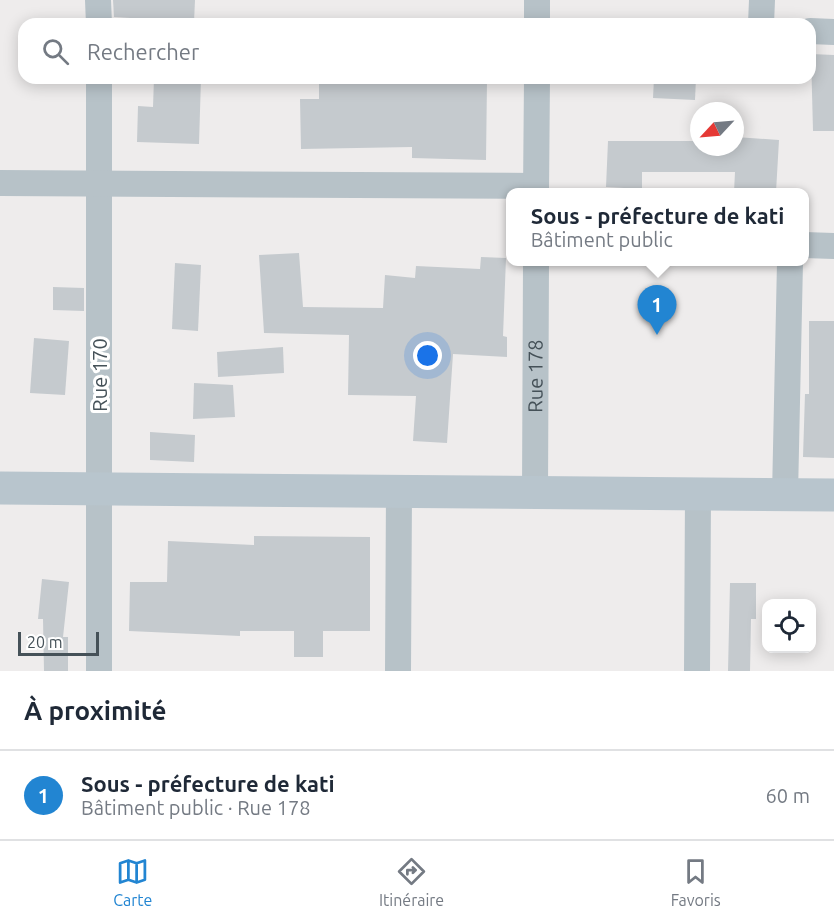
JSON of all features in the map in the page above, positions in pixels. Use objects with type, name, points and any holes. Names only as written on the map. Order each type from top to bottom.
[{"type":"street","points":[[98,0],[99,18]]},
{"type":"street","points":[[537,0],[537,18]]},
{"type":"street","points":[[761,18],[762,0]]},
{"type":"street","points":[[816,32],[834,32]]},
{"type":"street","name":"Rue 170","points":[[99,84],[99,671]]},
{"type":"street","points":[[536,188],[537,84]]},
{"type":"street","points":[[0,183],[99,182],[506,189]]},
{"type":"street","points":[[809,245],[834,246]]},
{"type":"street","name":"Rue 178","points":[[535,492],[536,266]]},
{"type":"street","points":[[785,495],[790,266]]},
{"type":"street","points":[[0,488],[834,495]]},
{"type":"street","points":[[398,671],[399,492]]},
{"type":"street","points":[[697,671],[698,494]]},
{"type":"building","points":[[113,0],[195,0],[194,18],[114,17]]},
{"type":"building","points":[[816,54],[834,55],[834,131],[813,131],[812,84],[816,84]]},
{"type":"building","points":[[154,84],[201,84],[199,144],[137,142],[138,106],[153,107]]},
{"type":"building","points":[[319,84],[487,84],[486,160],[412,158],[412,147],[301,149],[300,99],[319,99]]},
{"type":"building","points":[[654,84],[696,84],[695,100],[653,98]]},
{"type":"building","points":[[744,138],[779,140],[776,188],[734,188],[735,172],[642,172],[642,188],[606,187],[608,141],[690,141],[690,156],[744,156]]},
{"type":"building","points":[[299,253],[303,307],[383,308],[385,275],[415,278],[416,266],[480,269],[481,257],[506,258],[503,336],[507,337],[507,357],[453,354],[447,443],[413,441],[416,396],[348,395],[349,335],[264,333],[259,255]]},
{"type":"building","points":[[175,263],[201,265],[198,331],[172,329]]},
{"type":"building","points":[[53,287],[84,288],[84,311],[53,310]]},
{"type":"building","points":[[809,321],[834,321],[834,458],[803,457],[805,394],[809,394]]},
{"type":"building","points":[[34,338],[69,341],[65,395],[30,393]]},
{"type":"building","points":[[283,347],[284,373],[218,377],[217,352]]},
{"type":"building","points":[[194,383],[233,385],[235,417],[193,419]]},
{"type":"building","points":[[150,432],[195,435],[194,462],[150,460]]},
{"type":"building","points":[[254,536],[370,537],[370,631],[323,631],[323,657],[294,657],[294,631],[240,631],[240,636],[129,631],[130,582],[167,582],[168,541],[254,545]]},
{"type":"building","points":[[42,579],[69,582],[63,637],[68,637],[68,671],[44,671],[43,619],[38,619]]},
{"type":"building","points":[[730,583],[756,583],[756,619],[751,619],[750,671],[728,671]]},
{"type":"place","name":"Sous - préfecture de kati","points":[[657,335]]}]
